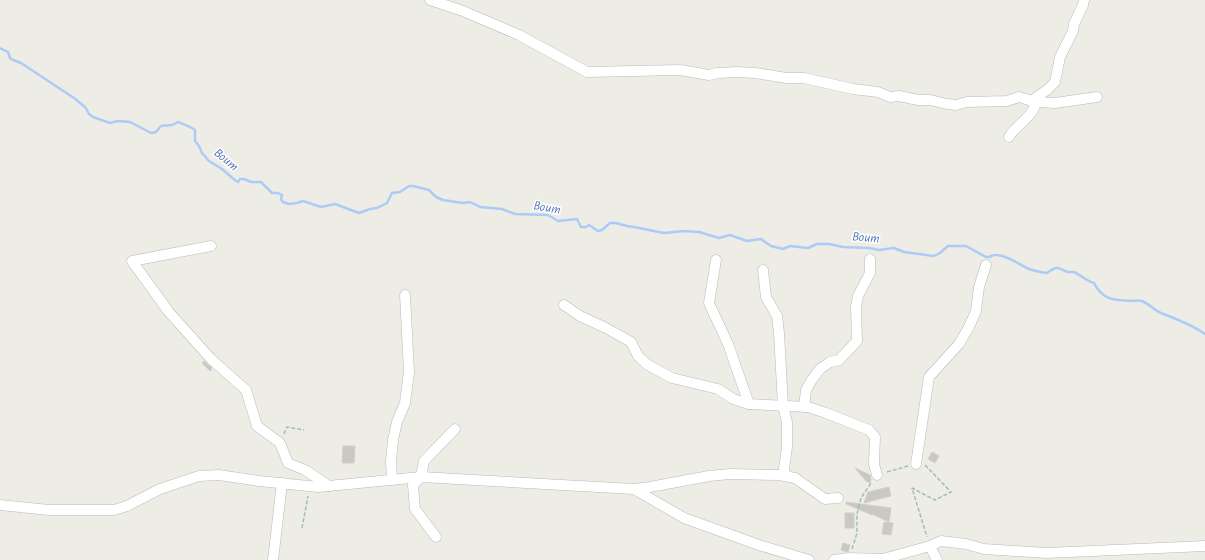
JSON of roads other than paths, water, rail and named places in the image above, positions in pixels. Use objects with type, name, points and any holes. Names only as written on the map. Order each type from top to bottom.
[{"type":"street","points":[[430,0],[463,11],[519,35],[587,72],[680,70],[709,75],[737,72],[771,75],[787,78],[804,78],[853,89],[878,92],[890,97],[899,96],[956,105],[967,102],[1007,101],[1019,97],[1033,101],[1055,103],[1098,97]]},
{"type":"street","points":[[1033,101],[1047,90],[1054,82],[1060,57],[1084,5],[1084,0]]},
{"type":"street","points":[[1008,137],[1012,131],[1022,124],[1035,108],[1033,101]]},
{"type":"street","points":[[211,246],[132,261],[168,311],[211,359],[246,390],[257,426],[280,443],[288,463],[305,470],[329,486]]},
{"type":"street","points":[[804,407],[806,390],[820,369],[830,362],[839,360],[857,340],[856,307],[858,296],[870,273],[870,259]]},
{"type":"street","points":[[716,260],[710,303],[728,344],[749,404]]},
{"type":"street","points":[[916,464],[929,377],[959,344],[968,327],[976,311],[979,288],[986,265]]},
{"type":"street","points":[[763,270],[766,297],[777,316],[781,356],[783,406],[787,422],[787,447],[784,469],[786,476]]},
{"type":"street","points":[[392,480],[391,461],[393,440],[397,422],[405,402],[409,372],[405,295]]},
{"type":"street","points":[[564,305],[580,316],[631,342],[638,356],[648,365],[672,378],[718,389],[733,399],[749,404],[804,407],[826,413],[869,430],[876,437],[874,464],[878,475]]},
{"type":"street","points":[[436,537],[415,509],[413,485],[421,477],[424,461],[455,429]]},
{"type":"street","points":[[0,505],[49,510],[114,510],[132,504],[160,489],[199,476],[219,475],[318,487],[421,477],[634,489],[709,476],[730,474],[786,476],[795,478],[825,499],[838,498]]},
{"type":"street","points":[[273,560],[282,483]]},
{"type":"street","points":[[634,489],[684,518],[774,550],[809,560]]},
{"type":"street","points":[[834,560],[849,558],[883,559],[930,546],[941,541],[966,544],[984,549],[1047,553],[1205,546]]},
{"type":"street","points":[[930,546],[937,560]]},
{"type":"waterway","name":"Boum","points":[[0,48],[8,52],[10,58],[21,63],[74,98],[85,107],[89,114],[93,117],[110,123],[118,121],[130,122],[151,133],[156,132],[161,126],[172,125],[178,122],[195,130],[195,141],[209,161],[238,182],[240,179],[251,182],[261,182],[272,193],[282,195],[281,199],[283,202],[289,204],[303,201],[321,207],[335,204],[359,213],[377,208],[387,203],[392,193],[400,192],[409,186],[413,186],[429,190],[436,197],[443,200],[463,203],[470,202],[480,207],[502,209],[515,214],[548,215],[558,221],[577,219],[581,227],[586,227],[589,225],[598,231],[602,230],[610,223],[616,223],[664,233],[684,231],[699,232],[719,238],[730,235],[747,241],[761,239],[771,246],[783,249],[790,246],[808,248],[817,244],[829,244],[843,247],[879,250],[894,248],[904,252],[934,256],[948,246],[966,246],[986,257],[996,255],[1001,256],[1035,271],[1047,273],[1058,268],[1068,272],[1074,272],[1094,283],[1101,293],[1110,298],[1115,300],[1142,301],[1158,312],[1200,330],[1205,334]]}]
